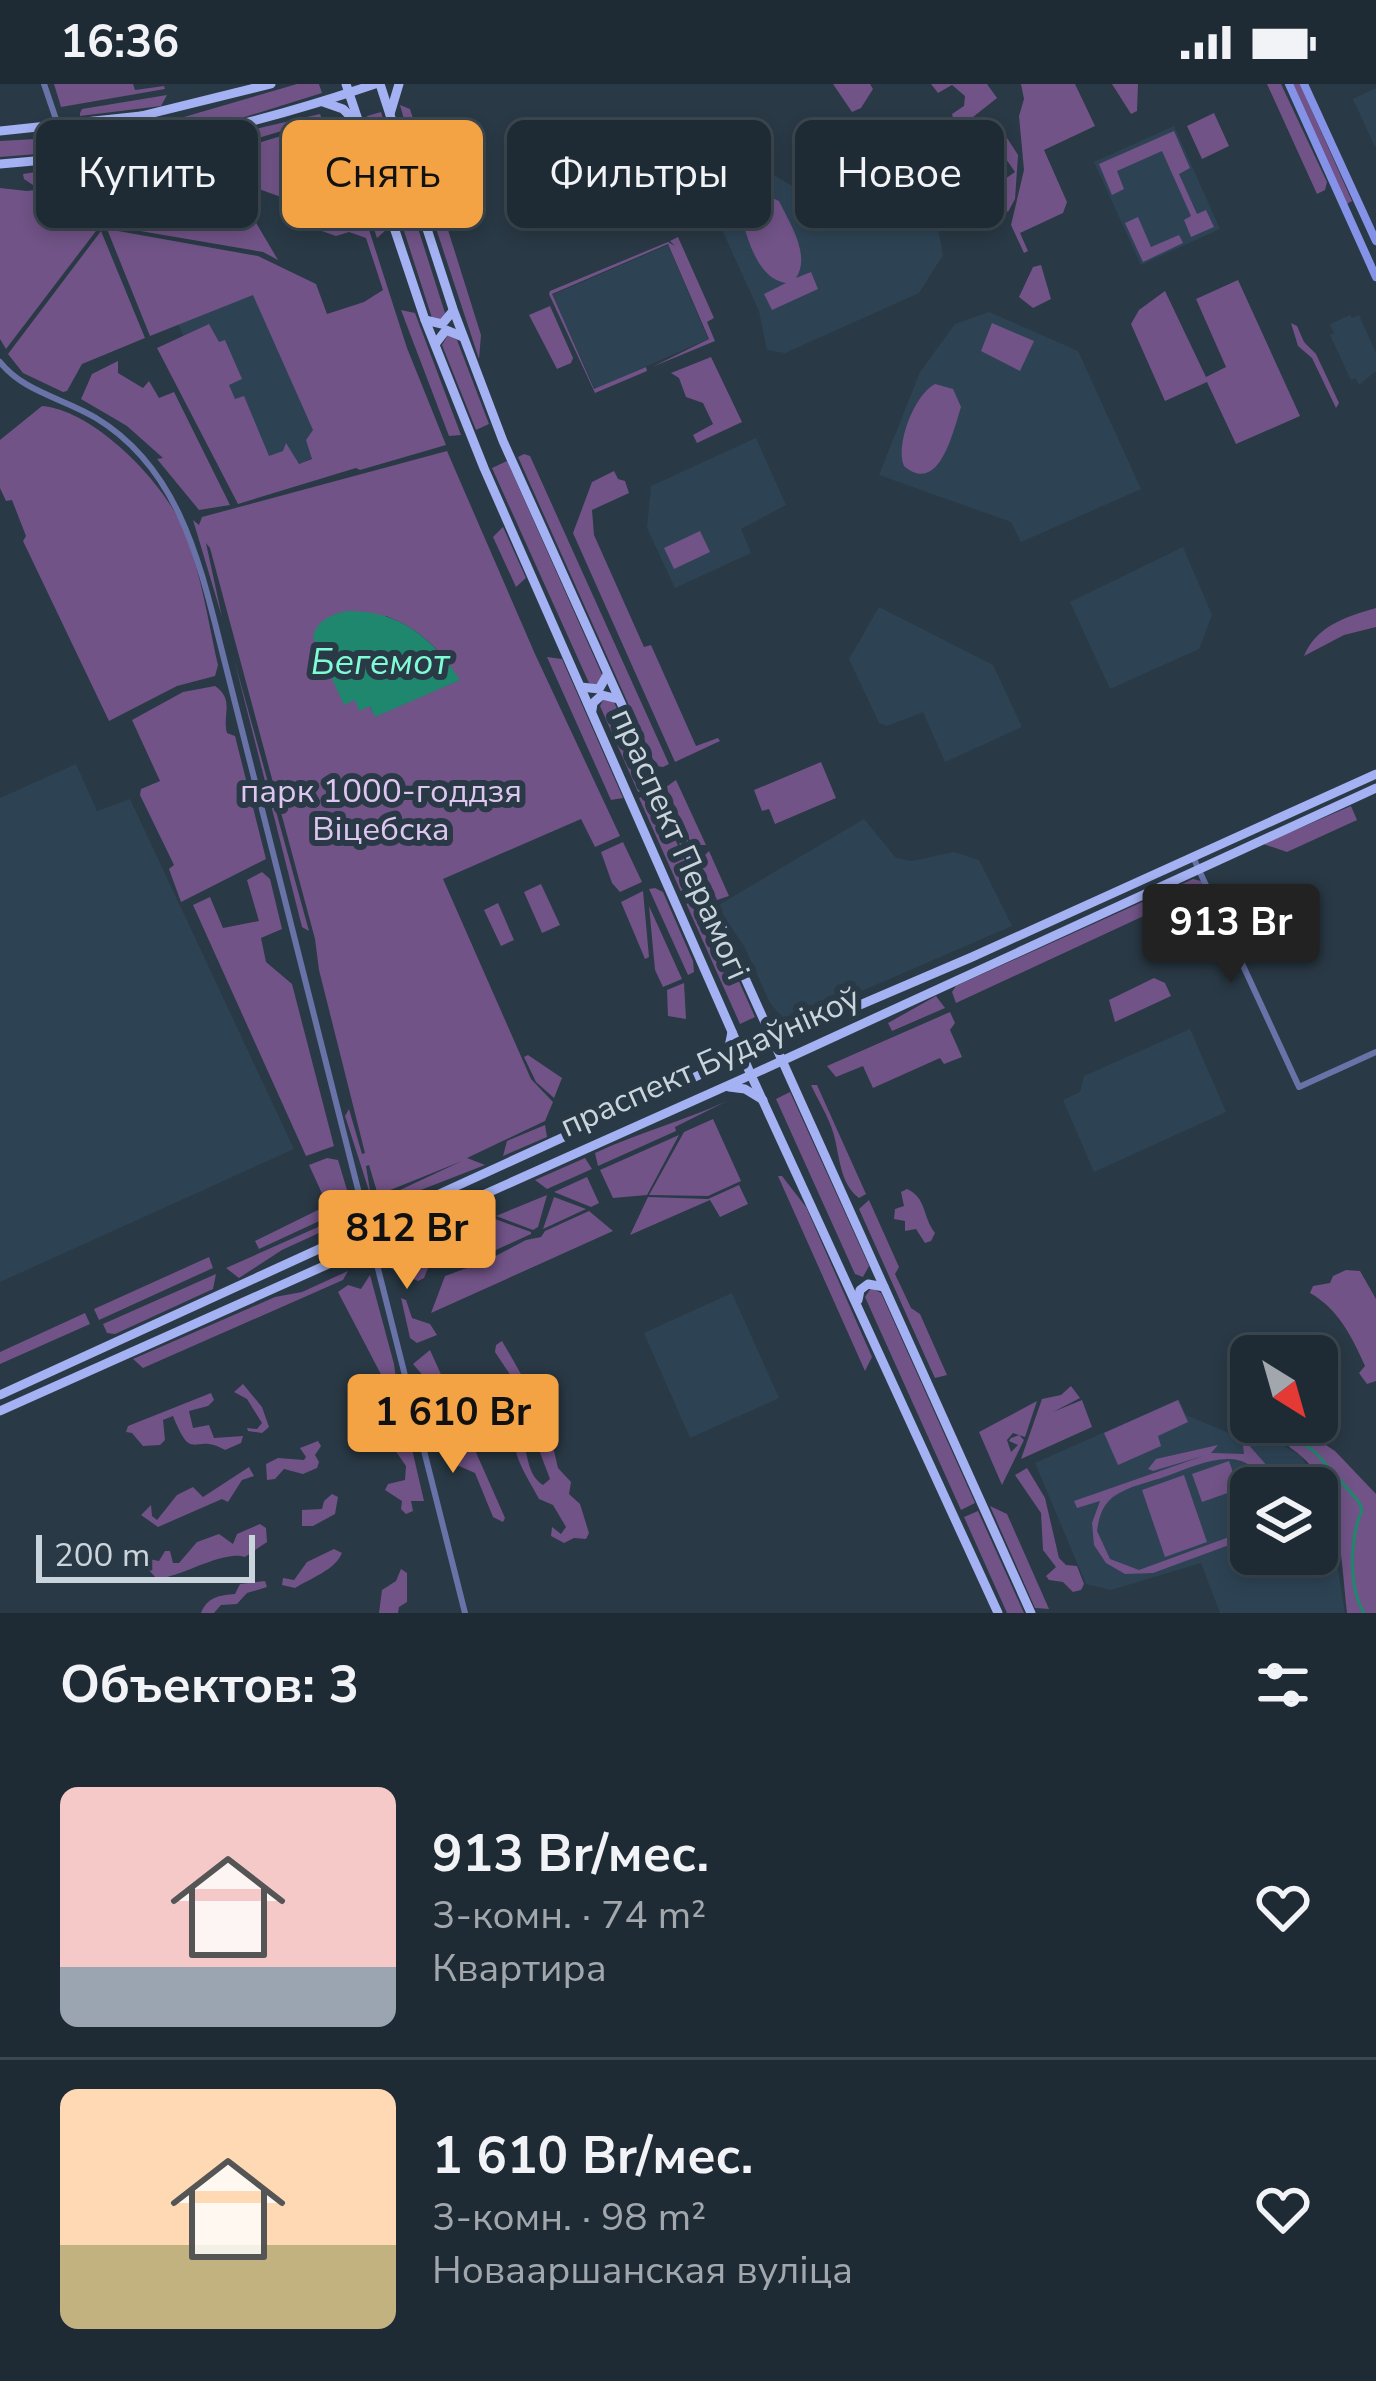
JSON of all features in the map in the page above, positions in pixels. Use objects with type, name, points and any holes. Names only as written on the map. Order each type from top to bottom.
[{"type":"main road","points":[[115,120],[271,84]]},
{"type":"main road","points":[[249,120],[321,102],[348,88],[377,84]]},
{"type":"main road","name":"праспект Перамогі","points":[[377,84],[502,441],[1031,1613]]},
{"type":"main road","points":[[390,114],[399,84]]},
{"type":"main road","points":[[1289,84],[1376,278]]},
{"type":"main road","points":[[1304,84],[1376,241]]},
{"type":"main road","name":"праспект Перамогі","points":[[348,88],[359,120]]},
{"type":"main road","points":[[321,102],[343,109],[354,120]]},
{"type":"main road","points":[[139,120],[141,116]]},
{"type":"main road","points":[[0,131],[36,129]]},
{"type":"main road","points":[[0,164],[36,161]]},
{"type":"main road","name":"праспект Перамогі","points":[[395,228],[425,320],[484,468],[751,1075],[998,1613]]},
{"type":"main road","points":[[425,320],[442,324],[453,309]]},
{"type":"main road","points":[[436,348],[437,337],[446,331],[454,330],[463,337]]},
{"type":"main road","points":[[581,687],[599,689],[607,675]]},
{"type":"main road","points":[[592,711],[599,696],[618,699]]},
{"type":"main road","name":"праспект Будаўнікоў","points":[[0,1394],[743,1055],[1375,780]]},
{"type":"main road","name":"праспект Будаўнікоў","points":[[0,1412],[1300,823],[1375,780]]},
{"type":"main road","points":[[764,1018],[779,1028],[802,1029]]},
{"type":"main road","points":[[715,1069],[725,1058],[732,1032]]},
{"type":"main road","points":[[795,1086],[797,1065],[810,1048]]},
{"type":"main road","points":[[723,1087],[745,1089],[763,1100]]},
{"type":"main road","points":[[845,1274],[854,1281],[866,1280],[874,1262]]},
{"type":"main road","points":[[859,1304],[858,1294],[868,1284],[879,1284],[887,1292]]},
{"type":"street","points":[[44,84],[55,120]]},
{"type":"street","points":[[0,362],[30,388],[113,429],[157,474],[182,516],[215,625],[465,1613]]},
{"type":"street","points":[[1295,811],[1300,823]]},
{"type":"street","points":[[1277,833],[1281,817]]},
{"type":"street","points":[[1193,857],[1299,1087],[1376,1052]]},
{"type":"street","points":[[1104,897],[1110,909]]},
{"type":"street","points":[[1013,939],[1018,950]]},
{"type":"street","points":[[941,970],[943,985]]},
{"type":"street","points":[[229,1291],[236,1306]]},
{"type":"street","points":[[105,1347],[112,1361]]},
{"type":"street","points":[[27,1382],[33,1396]]},
{"type":"shaded area","points":[[1376,88],[1376,146],[1375,147],[1353,99]]},
{"type":"shaded area","points":[[1174,126],[1220,229],[1141,265],[1094,162]]},
{"type":"shaded area","points":[[771,173],[795,187],[795,228],[938,228],[943,255],[919,293],[785,353],[767,350],[759,311],[721,228],[771,228]]},
{"type":"shaded area","points":[[668,245],[708,339],[595,389],[552,295]]},
{"type":"shaded area","points":[[258,291],[333,449],[249,486],[178,324]]},
{"type":"shaded area","points":[[989,312],[1078,351],[1141,489],[1021,542],[1011,522],[879,475],[920,372],[955,324]]},
{"type":"shaded area","points":[[1359,315],[1376,353],[1376,371],[1359,385],[1356,378],[1351,380],[1330,335],[1334,333],[1330,324]]},
{"type":"shaded area","points":[[756,438],[786,505],[741,529],[751,553],[675,588],[647,528],[651,486]]},
{"type":"shaded area","points":[[1183,547],[1212,615],[1199,649],[1110,689],[1070,602]]},
{"type":"shaded area","points":[[879,607],[993,665],[1022,727],[945,762],[923,712],[887,726],[879,723],[849,659]]},
{"type":"shaded area","points":[[76,764],[97,811],[130,799],[294,1149],[0,1282],[0,798]]},
{"type":"shaded area","points":[[864,819],[896,858],[912,861],[954,852],[979,860],[1012,926],[799,1018],[783,1018],[717,906]]},
{"type":"shaded area","points":[[1190,1029],[1226,1112],[1094,1172],[1063,1100],[1080,1092],[1084,1076]]},
{"type":"shaded area","points":[[732,1293],[779,1398],[690,1438],[644,1333]]},
{"type":"shaded area","points":[[1179,1399],[1186,1415],[1230,1433],[1230,1443],[1279,1443],[1300,1455],[1308,1467],[1230,1467],[1230,1575],[1338,1575],[1338,1570],[1345,1613],[1220,1613],[1201,1563],[1111,1590],[1086,1584],[1035,1463]]},
{"type":"green space","points":[[54,84],[133,84],[135,90],[165,89],[61,107]]},
{"type":"green space","points":[[297,84],[319,84],[322,93],[235,120],[174,120]]},
{"type":"green space","points":[[833,84],[870,84],[873,89],[861,108],[852,112]]},
{"type":"green space","points":[[931,84],[987,84],[997,98],[969,120],[954,120],[952,114],[964,106],[965,96],[952,85],[938,93]]},
{"type":"green space","points":[[1021,84],[1075,84],[1095,126],[1044,150],[1067,202],[1063,213],[1020,233],[1028,251],[1024,253],[1011,225],[1024,170]]},
{"type":"green space","points":[[1112,84],[1138,84],[1137,111],[1131,114]]},
{"type":"green space","points":[[1267,84],[1281,84],[1327,182],[1317,194]]},
{"type":"green space","points":[[1290,84],[1300,84],[1352,201],[1345,205]]},
{"type":"green space","points":[[167,95],[161,106],[80,116],[82,109]]},
{"type":"green space","points":[[400,105],[410,109],[413,120],[404,120]]},
{"type":"green space","points":[[381,112],[384,120],[368,120],[367,116]]},
{"type":"green space","points":[[1214,113],[1229,146],[1202,159],[1187,126]]},
{"type":"green space","points":[[282,123],[282,131],[258,138],[258,128]]},
{"type":"green space","points":[[1174,131],[1190,168],[1179,174],[1197,214],[1206,210],[1214,227],[1191,237],[1184,220],[1191,216],[1162,151],[1117,171],[1124,189],[1112,195],[1099,164]]},
{"type":"green space","points":[[1004,133],[1018,155],[1015,199],[1008,212],[1004,180],[1015,172],[1004,156]]},
{"type":"green space","points":[[282,136],[282,200],[258,189],[258,143]]},
{"type":"green space","points":[[36,139],[36,154],[0,157],[0,141]]},
{"type":"green space","points":[[36,172],[36,184],[24,179],[23,174]]},
{"type":"green space","points":[[0,188],[36,190],[36,228],[98,228],[6,349],[0,339]]},
{"type":"green space","points":[[771,197],[779,201],[800,250],[796,278],[811,272],[818,289],[772,310],[764,294],[786,283],[768,274],[745,228],[771,228]]},
{"type":"green space","points":[[1138,217],[1151,247],[1179,235],[1183,243],[1143,262],[1125,223]]},
{"type":"green space","points":[[258,226],[278,260],[263,252],[123,228]]},
{"type":"green space","points":[[313,228],[368,228],[407,348],[446,445],[238,504],[157,348],[209,324],[219,342],[225,340],[242,379],[229,385],[235,399],[244,396],[269,456],[283,451],[286,443],[299,464],[312,459],[306,440],[313,430],[253,295],[150,336],[107,229],[258,256],[316,284],[327,314],[383,290],[366,238],[349,232],[336,236]]},
{"type":"green space","points":[[403,228],[418,228],[445,313],[440,320],[432,318]]},
{"type":"green space","points":[[436,228],[447,228],[481,335],[479,359]]},
{"type":"green space","points":[[101,231],[145,338],[82,364],[63,392],[23,373],[8,354]]},
{"type":"green space","points":[[678,237],[714,318],[707,322],[715,341],[652,367],[709,339],[668,244],[552,294],[594,389],[646,367],[647,371],[595,393],[550,291],[668,242],[675,246],[670,241]]},
{"type":"green space","points":[[1041,265],[1051,299],[1033,308],[1019,297],[1033,267]]},
{"type":"green space","points":[[1238,280],[1300,416],[1236,444],[1207,382],[1165,401],[1131,324],[1139,310],[1165,291],[1206,377],[1226,367],[1196,299]]},
{"type":"green space","points":[[550,306],[573,358],[557,369],[529,315]]},
{"type":"green space","points":[[401,310],[415,313],[461,435],[449,436]]},
{"type":"green space","points":[[992,323],[1034,341],[1020,371],[981,351]]},
{"type":"green space","points":[[1291,323],[1316,354],[1339,403],[1336,408],[1312,358],[1298,346]]},
{"type":"green space","points":[[448,335],[457,340],[489,424],[476,430],[442,345]]},
{"type":"green space","points":[[711,357],[742,422],[697,443],[693,435],[713,424],[703,403],[686,397],[679,378],[671,373]]},
{"type":"green space","points":[[118,361],[118,373],[143,388],[149,381],[159,398],[174,392],[230,505],[199,510],[157,459],[163,458],[127,426],[81,399],[92,374]]},
{"type":"green space","points":[[935,384],[953,389],[961,407],[943,457],[927,473],[916,473],[904,466],[904,434],[920,398]]},
{"type":"green space","points":[[42,406],[97,429],[147,474],[171,506],[195,562],[218,665],[215,676],[177,686],[109,721],[23,541],[26,536],[12,500],[6,501],[0,488],[0,440]]},
{"type":"green space","name":"парк 1000-годдзя Віцебска","points":[[447,451],[620,836],[595,847],[581,819],[443,879],[531,1079],[553,1102],[545,1121],[467,1158],[485,1165],[377,1207],[370,1204],[462,1161],[378,1195],[366,1166],[371,1197],[345,1116],[349,1109],[365,1153],[315,939],[210,548],[206,543],[222,617],[193,520],[199,525],[202,517]],"holes":[[[386,616],[428,641],[459,680],[375,716],[370,706],[355,700]]]},
{"type":"green space","points":[[530,456],[669,764],[663,767],[656,766],[518,457]]},
{"type":"green space","points":[[507,461],[603,677],[598,686],[589,683],[492,468]]},
{"type":"green space","points":[[614,471],[629,493],[592,510],[594,535],[644,647],[651,645],[696,746],[720,741],[675,762],[573,533],[592,482]]},
{"type":"green space","points":[[503,527],[526,578],[516,587],[493,537]]},
{"type":"green space","points":[[700,531],[710,552],[674,569],[664,548]]},
{"type":"green space","points":[[1376,608],[1376,627],[1344,635],[1304,656],[1332,624]]},
{"type":"green space","points":[[547,657],[562,659],[623,798],[611,800]]},
{"type":"green space","points":[[234,659],[309,931],[302,927]]},
{"type":"green space","points":[[215,686],[226,702],[227,733],[235,736],[266,859],[181,902],[169,869],[174,865],[140,795],[141,789],[160,781],[132,720],[183,692]]},
{"type":"green space","points":[[604,698],[613,700],[652,786],[638,792],[600,706]]},
{"type":"green space","points":[[821,762],[836,798],[775,824],[769,809],[762,811],[754,790]]},
{"type":"green space","points":[[676,780],[706,845],[692,845],[666,787]]},
{"type":"green space","points":[[654,792],[755,1017],[740,1024],[639,798]]},
{"type":"green space","points":[[1351,806],[1357,820],[1287,852],[1263,844]]},
{"type":"green space","points":[[623,842],[642,882],[620,892],[601,852]]},
{"type":"green space","points":[[709,851],[729,896],[717,900],[699,861]]},
{"type":"green space","points":[[262,872],[270,879],[282,929],[261,938],[266,962],[292,984],[334,1146],[306,1156],[193,905],[210,897],[223,928],[259,921],[247,880]]},
{"type":"green space","points":[[1193,879],[1204,888],[956,1003],[952,992],[956,986]]},
{"type":"green space","points":[[541,884],[560,925],[542,933],[524,892]]},
{"type":"green space","points":[[649,889],[663,892],[693,961],[694,972],[688,975]]},
{"type":"green space","points":[[643,891],[649,957],[645,959],[621,902]]},
{"type":"green space","points":[[498,903],[514,940],[501,946],[484,910]]},
{"type":"green space","points":[[649,906],[682,979],[663,987],[655,970]]},
{"type":"green space","points":[[1154,978],[1165,983],[1171,996],[1115,1022],[1109,1000]]},
{"type":"green space","points":[[684,983],[686,1019],[668,1016],[667,990]]},
{"type":"green space","points":[[936,996],[945,1008],[892,1031],[888,1023]]},
{"type":"green space","points":[[950,1012],[955,1023],[950,1030],[962,1057],[944,1064],[940,1058],[873,1088],[863,1066],[836,1077],[827,1066]]},
{"type":"green space","points":[[528,1055],[562,1078],[554,1098],[536,1082],[524,1057]]},
{"type":"green space","points":[[811,1085],[817,1085],[866,1194],[859,1198],[844,1177],[831,1126]]},
{"type":"green space","points":[[790,1092],[869,1266],[863,1277],[855,1274],[776,1099]]},
{"type":"green space","points":[[727,1101],[675,1127],[676,1131],[598,1166],[595,1153]]},
{"type":"green space","points":[[713,1119],[741,1181],[708,1196],[649,1195],[684,1132]]},
{"type":"green space","points":[[545,1125],[547,1137],[503,1156],[507,1141]]},
{"type":"green space","points":[[679,1135],[647,1195],[613,1198],[600,1170]]},
{"type":"green space","points":[[327,1158],[338,1160],[347,1190],[325,1200],[309,1165]]},
{"type":"green space","points":[[585,1158],[592,1169],[547,1189],[535,1180]]},
{"type":"green space","points":[[778,1176],[806,1207],[872,1357],[865,1371]]},
{"type":"green space","points":[[587,1177],[599,1203],[591,1207],[554,1192]]},
{"type":"green space","points":[[739,1185],[748,1204],[720,1217],[710,1200],[630,1235],[648,1197],[708,1199]]},
{"type":"green space","points":[[907,1189],[921,1202],[935,1233],[931,1241],[925,1243],[916,1229],[905,1231],[905,1221],[894,1219],[895,1209],[904,1206],[901,1192]]},
{"type":"green space","points":[[547,1195],[533,1230],[496,1216]]},
{"type":"green space","points":[[554,1197],[586,1209],[543,1229]]},
{"type":"green space","points":[[490,1200],[492,1206],[482,1218],[389,1259],[387,1252]]},
{"type":"green space","points":[[869,1200],[899,1267],[895,1274],[911,1308],[920,1314],[947,1375],[935,1378],[859,1209]]},
{"type":"green space","points":[[324,1207],[328,1217],[259,1249],[255,1241]]},
{"type":"green space","points":[[589,1211],[613,1231],[431,1313],[445,1276],[541,1237]]},
{"type":"green space","points":[[495,1219],[531,1232],[531,1234],[485,1255]]},
{"type":"green space","points":[[327,1223],[332,1227],[282,1250],[239,1278],[226,1268]]},
{"type":"green space","points":[[438,1243],[424,1278],[418,1281],[390,1268],[389,1265]]},
{"type":"green space","points":[[209,1257],[213,1268],[99,1320],[94,1309]]},
{"type":"green space","points":[[1346,1270],[1360,1271],[1376,1299],[1376,1381],[1367,1384],[1359,1373],[1365,1366],[1349,1333],[1310,1293],[1313,1286],[1330,1283]]},
{"type":"green space","points":[[348,1271],[343,1280],[143,1368],[133,1359],[275,1297],[302,1292]]},
{"type":"green space","points":[[216,1274],[213,1289],[115,1334],[107,1333],[103,1324]]},
{"type":"green space","points":[[370,1275],[394,1364],[396,1379],[387,1386],[338,1292],[348,1285],[361,1289]]},
{"type":"green space","points":[[871,1288],[881,1293],[975,1503],[961,1510],[865,1297]]},
{"type":"green space","points":[[401,1298],[412,1318],[430,1324],[437,1335],[417,1343],[410,1338]]},
{"type":"green space","points":[[85,1313],[90,1324],[0,1364],[0,1352]]},
{"type":"green space","points":[[502,1341],[534,1400],[543,1435],[534,1430],[517,1403],[511,1376],[495,1352]]},
{"type":"green space","points":[[430,1350],[457,1410],[459,1438],[454,1443],[440,1439],[425,1378],[413,1364]]},
{"type":"green space","points":[[243,1384],[262,1407],[269,1427],[262,1433],[248,1431],[262,1423],[247,1399],[234,1392]]},
{"type":"green space","points":[[1071,1386],[1080,1398],[1053,1412],[1082,1400],[1092,1427],[1021,1459],[1042,1399],[1061,1395]]},
{"type":"green space","points":[[211,1393],[214,1400],[208,1406],[189,1411],[193,1428],[209,1425],[214,1438],[243,1436],[241,1443],[225,1450],[190,1444],[173,1416],[163,1420],[165,1440],[160,1445],[143,1446],[126,1432],[128,1426]]},
{"type":"green space","points":[[403,1396],[424,1501],[411,1501],[413,1511],[406,1514],[402,1501],[385,1490],[388,1484],[405,1480],[406,1466],[379,1427],[383,1422],[396,1426],[399,1419],[374,1413],[370,1407],[377,1400],[390,1405]]},
{"type":"green space","points":[[1178,1400],[1188,1422],[1158,1436],[1161,1446],[1118,1465],[1104,1433]]},
{"type":"green space","points":[[1037,1401],[1025,1437],[1019,1435],[1024,1440],[1002,1485],[979,1432]]},
{"type":"green space","points":[[516,1431],[532,1473],[543,1485],[550,1479],[539,1450],[544,1444],[553,1447],[558,1468],[571,1482],[569,1494],[580,1504],[589,1533],[586,1539],[564,1543],[551,1536],[552,1527],[561,1534],[566,1527],[553,1505],[539,1499],[525,1474],[515,1448]]},
{"type":"green space","points":[[467,1432],[503,1522],[493,1517],[475,1473],[452,1463],[454,1457],[463,1458],[461,1446]]},
{"type":"green space","points":[[318,1441],[317,1468],[303,1474],[284,1469],[267,1480],[266,1464],[278,1458],[304,1460],[300,1448]]},
{"type":"green space","points":[[1247,1443],[1268,1467],[1236,1460],[1209,1461],[1132,1487],[1109,1500],[1097,1531],[1110,1559],[1139,1570],[1230,1537],[1230,1545],[1153,1573],[1125,1574],[1106,1563],[1094,1545],[1092,1523],[1100,1501],[1077,1508],[1074,1501],[1203,1456],[1148,1469],[1156,1459],[1218,1445],[1211,1453],[1244,1454]]},
{"type":"green space","points":[[1286,1443],[1323,1443],[1376,1494],[1376,1613],[1347,1613],[1338,1534],[1338,1467],[1311,1467]]},
{"type":"green space","points":[[1229,1461],[1230,1492],[1202,1502],[1192,1474]]},
{"type":"green space","points":[[249,1467],[254,1476],[242,1480],[228,1502],[222,1499],[158,1527],[141,1515],[151,1505],[157,1520],[177,1495],[193,1487],[203,1497]]},
{"type":"green space","points":[[1027,1468],[1045,1498],[1059,1558],[1077,1566],[1084,1584],[1081,1590],[1073,1592],[1046,1576],[1056,1567],[1043,1550],[1041,1513],[1015,1475]]},
{"type":"green space","points":[[1184,1475],[1207,1542],[1165,1557],[1142,1490]]},
{"type":"green space","points":[[332,1494],[338,1497],[335,1514],[313,1526],[302,1526],[302,1510],[322,1509]]},
{"type":"green space","points":[[990,1506],[1007,1514],[1049,1609],[1035,1608]]},
{"type":"green space","points":[[978,1511],[1024,1613],[1007,1613],[964,1517]]},
{"type":"green space","points":[[260,1524],[266,1528],[267,1542],[245,1557],[226,1557],[157,1579],[147,1568],[149,1559],[159,1561],[165,1551],[170,1551],[173,1563],[179,1563],[197,1542],[219,1534],[233,1544],[237,1534]]},
{"type":"green space","points":[[334,1549],[342,1553],[328,1569],[295,1588],[282,1585],[283,1578],[294,1580],[307,1562]]},
{"type":"green space","points":[[401,1569],[407,1573],[407,1602],[398,1613],[379,1613],[382,1590],[396,1581]]},
{"type":"green space","points":[[265,1581],[267,1587],[247,1593],[237,1604],[201,1613],[215,1598],[235,1594],[240,1584]]},
{"type":"water","name":"Бегемот","points":[[346,611],[382,615],[412,629],[438,651],[460,680],[375,717],[370,706],[359,711],[355,700],[344,705],[313,637],[321,622]]},
{"type":"waterway","points":[[1302,1443],[1362,1510],[1352,1562],[1364,1613]]}]
